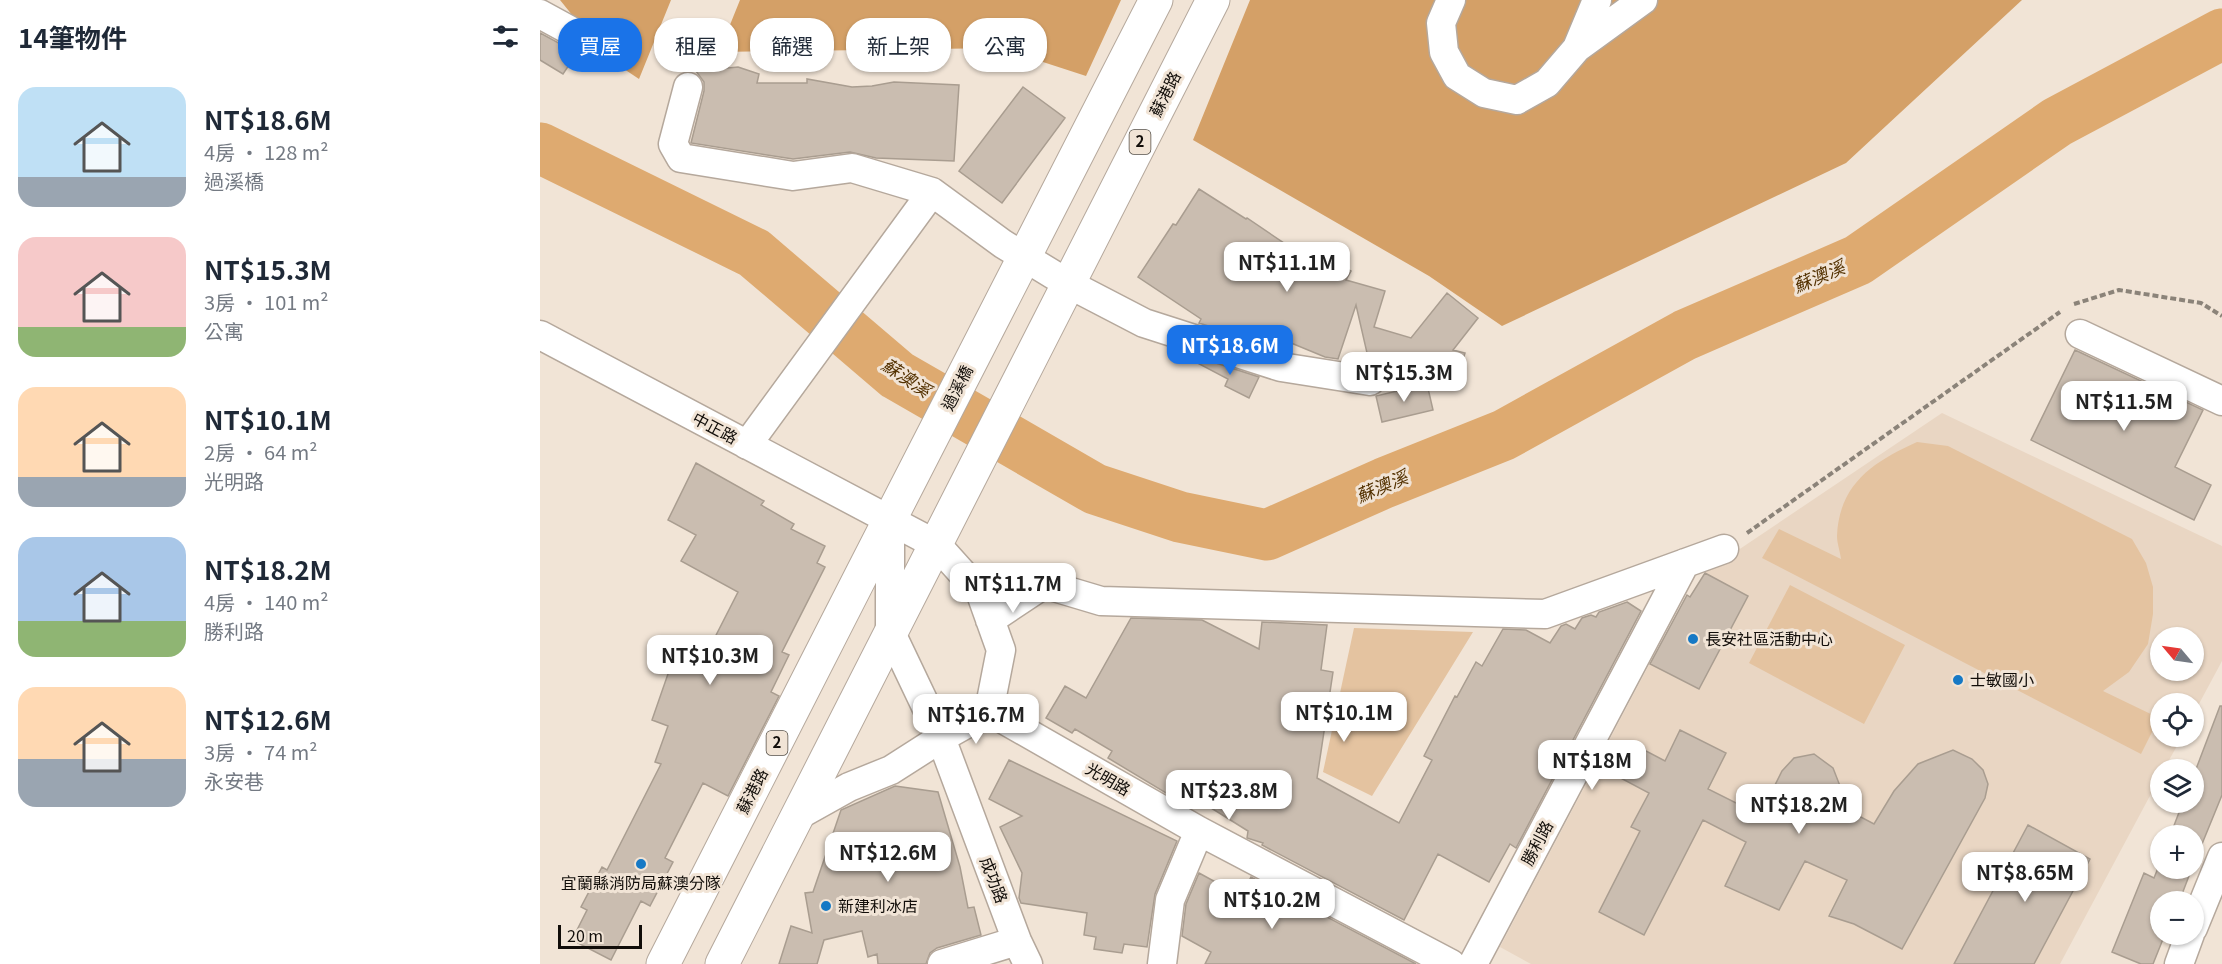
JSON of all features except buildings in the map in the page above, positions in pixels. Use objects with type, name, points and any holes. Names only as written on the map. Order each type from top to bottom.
[{"type":"main road","name":"2","points":[[1023,255],[1156,0]]},
{"type":"main road","name":"蘇港路","points":[[1067,283],[1213,0]]},
{"type":"main road","name":"過溪橋","points":[[890,521],[1023,255]]},
{"type":"main road","name":"2","points":[[722,964],[890,631],[937,545],[1067,283]]},
{"type":"main road","name":"蘇港路","points":[[663,964],[890,521]]},
{"type":"street","points":[[1451,0],[1441,23],[1444,52],[1457,76],[1484,93],[1517,100],[1547,83],[1577,48],[1643,0]]},
{"type":"street","points":[[1577,48],[1597,0]]},
{"type":"street","points":[[540,14],[558,24]]},
{"type":"street","points":[[688,87],[673,144],[681,158],[793,176],[852,168],[932,192],[1003,244],[1067,283],[1144,323],[1281,368],[1370,381]]},
{"type":"street","points":[[747,445],[932,192]]},
{"type":"street","points":[[2080,334],[2222,401]]},
{"type":"street","name":"中正路","points":[[540,335],[937,545]]},
{"type":"street","points":[[890,521],[890,631]]},
{"type":"street","points":[[797,816],[849,787],[891,770],[940,738],[989,711],[1001,650],[981,594],[937,545]]},
{"type":"street","points":[[990,620],[1044,584],[1101,601],[1545,614],[1724,549]]},
{"type":"street","name":"勝利路","points":[[1473,964],[1685,563]]},
{"type":"street","name":"成功路","points":[[890,631],[940,738],[1023,952]]},
{"type":"street","name":"光明路","points":[[989,711],[1199,831],[1451,964]]},
{"type":"street","points":[[1162,964],[1170,900],[1199,831]]},
{"type":"street","points":[[2204,901],[2222,857]]},
{"type":"street","points":[[2180,964],[2186,945]]},
{"type":"street","points":[[942,964],[1023,952]]},
{"type":"path","points":[[2070,306],[2119,290],[2201,303],[2222,316]]},
{"type":"path","points":[[1724,549],[2061,312]]},
{"type":"shaded area","points":[[560,0],[671,0],[664,18],[654,18],[654,42],[642,72],[642,18],[575,18]]},
{"type":"shaded area","points":[[740,0],[1121,0],[1086,76],[1047,63],[1047,18],[963,18],[963,49],[951,49],[951,18],[846,18],[846,50],[834,50],[834,18],[750,18],[750,52],[738,52],[738,18],[733,18]]},
{"type":"shaded area","points":[[1250,0],[2022,0],[1846,163],[1502,326],[1429,276],[1193,140]]},
{"type":"shaded area","points":[[628,72],[642,72],[639,79]]},
{"type":"shaded area","name":"士敏國小","points":[[1942,413],[2222,546],[2222,661],[2204,695],[2150,693],[2150,747],[2176,747],[2170,759],[2150,759],[2150,796],[2060,964],[1531,964],[1500,947],[1650,663],[1699,689],[1747,596],[1704,573]]},
{"type":"shaded area","points":[[1917,442],[1948,446],[2132,539],[2146,563],[2153,587],[2153,614],[2148,644],[2129,672],[2103,691],[2150,714],[2150,736],[2141,754],[1762,558],[1779,529],[1841,559],[1837,536],[1844,502],[1862,476],[1902,449]]},
{"type":"shaded area","points":[[1790,585],[1905,645],[1864,724],[1749,663]]},
{"type":"shaded area","points":[[1354,628],[1473,632],[1372,796],[1323,772]]},
{"type":"waterway","name":"蘇澳溪","points":[[540,148],[754,253],[897,375],[1095,489],[1180,517],[1267,535],[1384,483],[1504,435],[1685,335],[1858,260],[2057,122],[2222,34]]},
{"type":"place","name":"長安社區活動中心","points":[[1693,639]]},
{"type":"place","name":"士敏國小","points":[[1958,680]]},
{"type":"place","name":"宜蘭縣消防局蘇澳分隊","points":[[641,864]]},
{"type":"place","name":"新建利冰店","points":[[826,906]]}]
